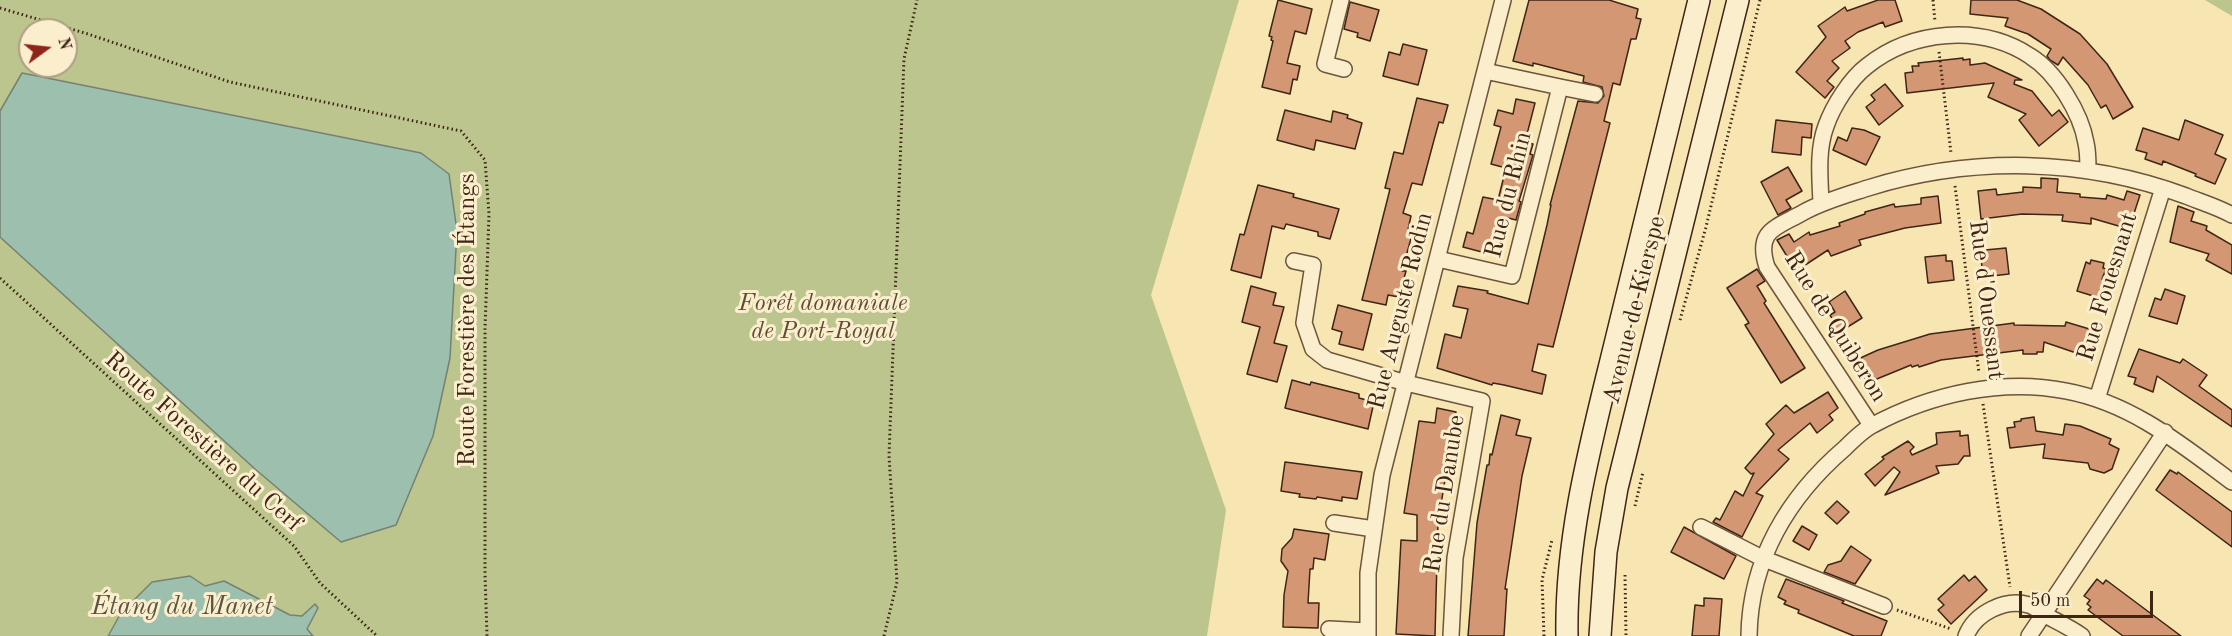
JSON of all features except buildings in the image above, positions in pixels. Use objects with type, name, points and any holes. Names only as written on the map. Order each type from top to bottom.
[{"type":"main road","name":"Avenue de Kierspe","points":[[1567,636],[1566,597],[1572,536],[1589,453],[1699,0]]},
{"type":"main road","name":"Avenue de Kierspe","points":[[1600,636],[1606,552],[1617,488],[1738,0]]},
{"type":"street","points":[[1341,0],[1325,64],[1344,69]]},
{"type":"street","name":"Rue Auguste Rodin","points":[[1368,633],[1368,573],[1382,475],[1503,0]]},
{"type":"street","points":[[1821,203],[1819,163],[1825,127],[1841,95],[1866,66],[1900,46],[1936,35],[1971,36],[2003,44],[2031,56],[2059,83],[2074,108],[2086,141],[2088,170]]},
{"type":"street","points":[[1485,70],[1595,94]]},
{"type":"street","name":"Rue du Rhin","points":[[1438,258],[1512,276],[1560,87]]},
{"type":"street","name":"Rue de Quiberon","points":[[1871,425],[1767,267],[1762,251],[1764,240],[1773,230],[1821,203],[1904,177],[1953,168],[2017,165],[2088,170],[2163,188],[2232,215]]},
{"type":"street","name":"Rue Fouesnant","points":[[2097,399],[2163,188]]},
{"type":"street","points":[[1294,261],[1313,265],[1304,323],[1313,349],[1327,360],[1406,383]]},
{"type":"street","name":"Rue du Danube","points":[[1406,383],[1482,401],[1455,558],[1451,636]]},
{"type":"street","points":[[1749,636],[1749,616],[1762,558],[1791,505],[1828,462],[1871,425],[1926,402],[1981,388],[2020,386],[2066,390],[2129,412],[2165,432],[2232,482]]},
{"type":"street","points":[[2028,636],[2165,432]]},
{"type":"street","points":[[1334,523],[1374,529]]},
{"type":"street","points":[[1701,527],[1762,558],[1884,606]]},
{"type":"street","points":[[1966,635],[1980,617],[1996,607],[2012,604],[2030,605],[2082,636]]},
{"type":"street","points":[[1329,630],[1368,633]]},
{"type":"path","points":[[884,636],[897,582],[889,456],[904,59],[916,0]]},
{"type":"path","points":[[1678,327],[1706,227],[1760,0]]},
{"type":"path","name":"Rue d'Ouessant","points":[[1933,0],[1981,388],[2012,604]]},
{"type":"path","name":"Route Forestière des Étangs","points":[[0,8],[88,34],[230,82],[461,131],[484,160],[489,214],[485,352],[487,636]]},
{"type":"path","name":"Route Forestière du Cerf","points":[[0,278],[294,546],[320,584],[377,636]]},
{"type":"path","points":[[1635,506],[1645,461]]},
{"type":"path","points":[[1625,572],[1626,636]]},
{"type":"path","points":[[1884,606],[1966,635]]},
{"type":"green space","name":"Forêt domaniale de Port-Royal","points":[[0,0],[1239,0],[1151,295],[1226,510],[1207,636],[313,636],[307,629],[318,608],[302,616],[290,615],[237,588],[121,613],[107,636],[0,636],[0,237],[255,469],[341,542],[396,525],[433,436],[450,358],[30,78],[78,78],[78,18],[18,18],[19,78],[0,111]]},
{"type":"green space","points":[[2205,0],[2232,0],[2232,16]]},
{"type":"water","points":[[19,78],[47,78],[421,153],[449,174],[457,231],[450,358],[433,436],[396,525],[341,542],[255,469],[0,237],[0,111]]},
{"type":"water","name":"Étang du Manet","points":[[190,576],[205,586],[224,581],[290,615],[302,616],[315,604],[318,608],[307,629],[313,636],[108,636],[121,613],[152,582]]}]
